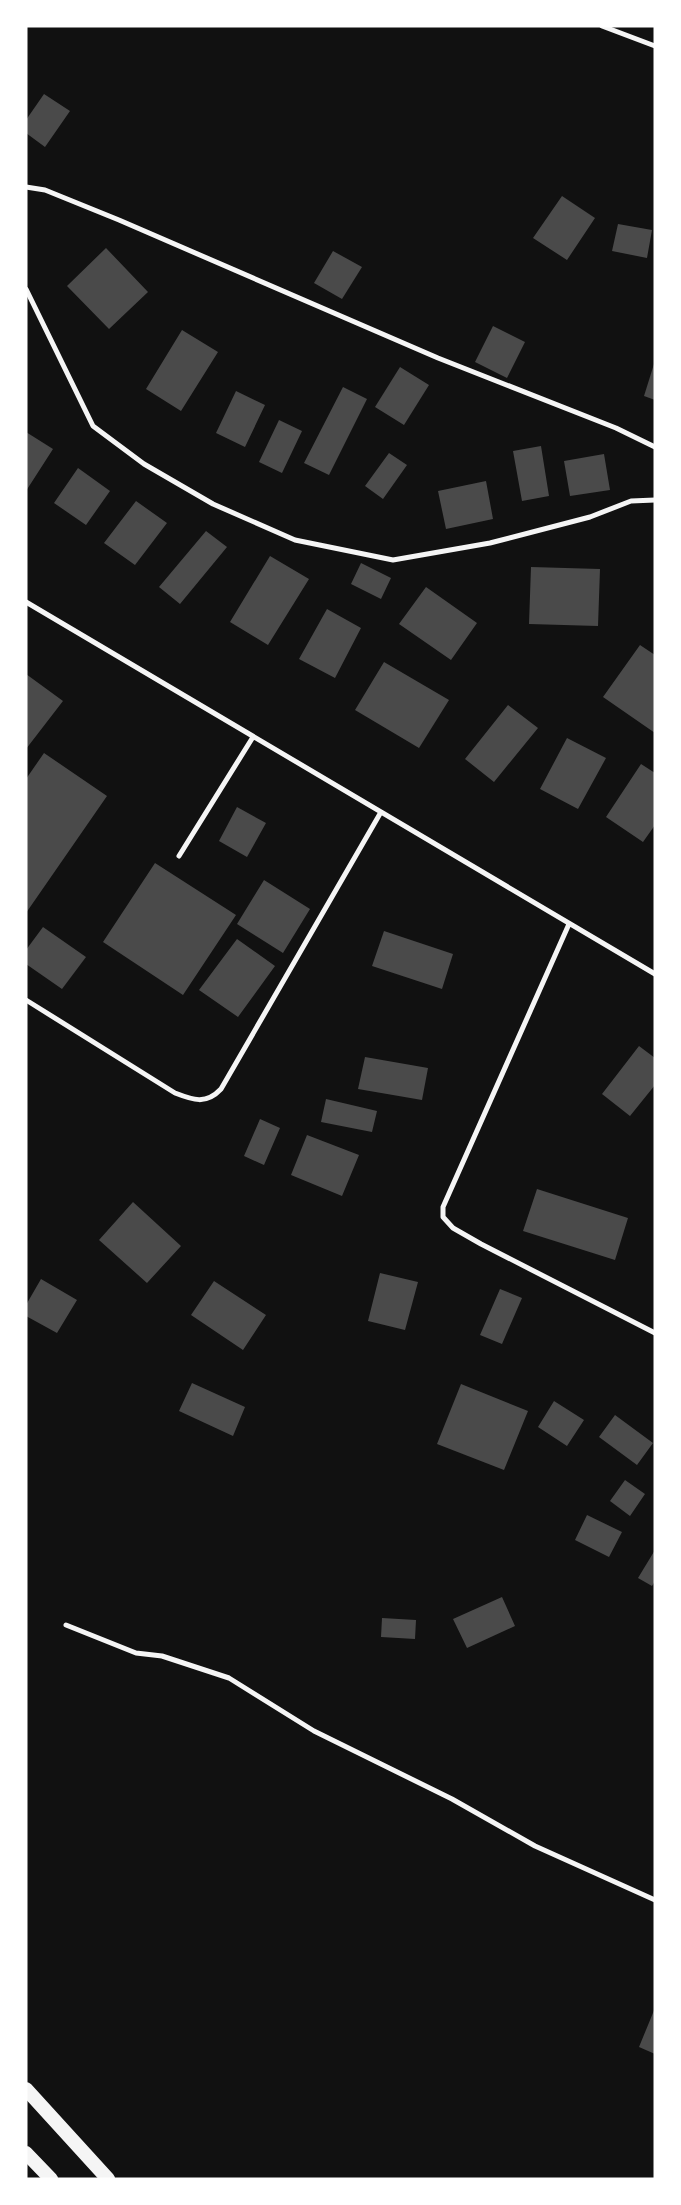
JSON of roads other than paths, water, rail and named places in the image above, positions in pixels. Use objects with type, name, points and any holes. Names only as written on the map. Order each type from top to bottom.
[{"type":"highway","points":[[26,2089],[108,2179]]},
{"type":"highway","points":[[26,2153],[51,2179]]},
{"type":"street","points":[[602,26],[655,46]]},
{"type":"street","points":[[26,187],[45,190],[118,220],[438,358],[616,428],[655,447]]},
{"type":"street","points":[[26,289],[93,426],[144,464],[213,504],[295,540],[393,560],[490,543],[590,517],[632,501],[655,500]]},
{"type":"street","points":[[26,602],[655,974]]},
{"type":"street","points":[[179,856],[253,737]]},
{"type":"street","points":[[26,1000],[175,1093],[198,1101],[214,1097],[221,1089],[381,812]]},
{"type":"street","points":[[569,924],[442,1212],[443,1217],[453,1228],[481,1244],[655,1333]]},
{"type":"street","points":[[66,1625],[136,1653],[162,1656],[229,1678],[314,1731],[452,1799],[536,1846],[655,1900]]}]
